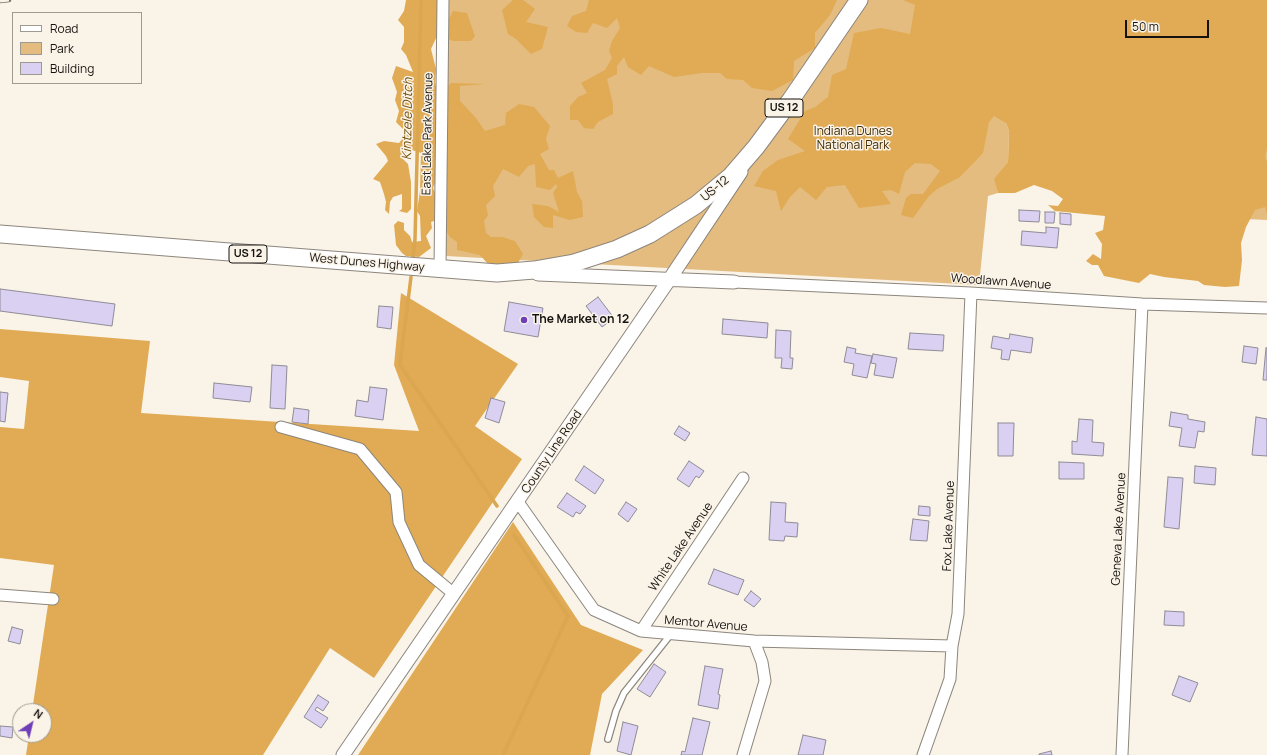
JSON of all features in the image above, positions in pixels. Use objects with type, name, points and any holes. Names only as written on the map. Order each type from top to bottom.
[{"type":"main road","name":"US-12","points":[[497,273],[534,270],[574,263],[611,251],[650,234],[696,205],[731,176],[756,147],[859,0]]},
{"type":"main road","name":"West Dunes Highway","points":[[0,234],[497,273]]},
{"type":"street","name":"East Lake Park Avenue","points":[[440,269],[443,0]]},
{"type":"street","name":"County Line Road","points":[[343,755],[670,280],[756,147]]},
{"type":"street","name":"West Dunes Highway","points":[[497,273],[734,282]]},
{"type":"street","name":"Woodlawn Avenue","points":[[734,282],[971,293],[1142,304],[1267,308]]},
{"type":"street","name":"Fox Lake Avenue","points":[[923,755],[950,679],[952,646],[958,614],[971,293]]},
{"type":"street","name":"Geneva Lake Avenue","points":[[1122,755],[1142,304]]},
{"type":"street","points":[[281,427],[360,449],[396,492],[399,522],[419,565],[454,594]]},
{"type":"street","name":"White Lake Avenue","points":[[641,631],[743,478]]},
{"type":"street","name":"Mentor Avenue","points":[[518,502],[594,610],[641,631],[754,641],[952,646]]},
{"type":"street","points":[[0,595],[53,599]]},
{"type":"street","points":[[743,755],[765,680],[762,662],[754,641]]},
{"type":"lane","points":[[608,739],[616,711],[624,693],[672,634]]},
{"type":"green space","points":[[406,0],[439,0],[438,27],[445,26],[453,11],[467,13],[475,36],[471,41],[453,41],[438,34],[431,49],[436,69],[435,82],[438,97],[451,83],[486,84],[460,86],[460,101],[476,118],[485,131],[505,125],[506,113],[519,104],[534,107],[550,126],[546,139],[549,149],[540,154],[549,170],[554,170],[558,178],[573,171],[577,192],[582,201],[583,217],[570,220],[553,215],[553,228],[544,227],[534,217],[532,204],[548,206],[559,212],[553,193],[557,187],[556,184],[550,190],[536,187],[535,164],[528,166],[519,177],[503,169],[493,186],[495,196],[486,205],[488,215],[484,221],[486,233],[491,237],[502,237],[515,241],[523,254],[518,263],[501,266],[488,264],[480,255],[457,250],[457,242],[450,237],[443,226],[437,179],[433,188],[436,195],[436,219],[431,222],[432,228],[426,236],[431,248],[419,257],[406,256],[396,245],[394,225],[398,221],[404,223],[404,230],[410,236],[412,242],[421,241],[420,216],[417,211],[420,191],[421,153],[409,149],[402,158],[408,164],[411,182],[411,209],[407,213],[399,211],[402,209],[402,194],[393,197],[390,202],[389,214],[385,210],[386,202],[380,182],[373,179],[388,161],[386,156],[376,144],[384,141],[399,143],[407,133],[396,122],[399,111],[395,100],[397,92],[392,78],[396,66],[413,72],[406,55],[401,49],[404,42],[404,27],[398,20],[404,11]]},
{"type":"green space","name":"Indiana Dunes National Park","points":[[447,0],[1267,0],[1267,220],[1246,219],[1006,123],[1009,131],[1008,162],[995,179],[998,193],[988,196],[979,285],[446,256]]},
{"type":"green space","points":[[513,0],[523,0],[535,9],[526,22],[548,27],[542,49],[531,54],[516,39],[508,34],[502,10]]},
{"type":"green space","points":[[589,0],[837,0],[830,15],[815,33],[815,48],[794,61],[793,80],[772,91],[752,88],[743,80],[727,79],[720,73],[702,73],[674,77],[649,66],[641,75],[628,67],[624,57],[617,66],[617,74],[607,79],[613,104],[613,114],[598,122],[593,129],[584,128],[578,120],[570,120],[570,106],[578,97],[587,93],[581,83],[605,70],[612,58],[609,51],[612,41],[620,28],[617,18],[607,28],[593,23],[587,33],[576,32],[567,26],[572,16],[586,11]]},
{"type":"green space","points":[[903,0],[1267,0],[1267,148],[1265,157],[1267,162],[1267,214],[1265,207],[1255,210],[1246,227],[1241,243],[1242,260],[1239,286],[1225,287],[1204,285],[1198,281],[1150,274],[1139,283],[1104,276],[1098,265],[1092,265],[1086,261],[1093,254],[1101,259],[1102,244],[1095,233],[1103,230],[1105,216],[1055,211],[1048,205],[1058,206],[1063,199],[1052,191],[1034,185],[1015,193],[998,193],[994,179],[1008,162],[1009,131],[1006,123],[994,116],[989,122],[983,153],[960,177],[937,189],[929,196],[913,218],[901,215],[906,198],[911,194],[923,194],[940,171],[931,164],[915,163],[905,172],[899,194],[891,190],[882,191],[891,204],[859,208],[845,185],[827,187],[816,200],[800,187],[790,197],[781,211],[776,191],[754,186],[763,171],[778,160],[805,151],[788,139],[805,111],[815,107],[828,97],[832,75],[846,69],[854,33],[881,28],[910,34],[915,5]]},
{"type":"green space","points":[[401,293],[518,364],[475,426],[522,459],[374,678],[330,648],[263,755],[26,755],[28,743],[52,743],[52,703],[33,703],[54,565],[0,558],[0,427],[24,429],[29,381],[0,377],[0,329],[150,341],[141,413],[419,431],[394,365]]},
{"type":"green space","points":[[513,522],[581,625],[643,650],[602,694],[590,755],[358,755]]},
{"type":"building","points":[[1019,210],[1040,211],[1039,222],[1019,221]]},
{"type":"building","points":[[1045,212],[1055,212],[1054,223],[1045,223]]},
{"type":"building","points":[[1060,213],[1071,214],[1071,225],[1060,224]]},
{"type":"building","points":[[1046,227],[1059,228],[1057,248],[1021,245],[1022,231],[1046,233]]},
{"type":"building","points":[[0,289],[115,304],[112,326],[0,311]]},
{"type":"building","points":[[598,297],[614,318],[602,327],[586,306]]},
{"type":"building","name":"The Market on 12","points":[[509,302],[543,308],[538,337],[504,331]]},
{"type":"building","points":[[379,306],[393,307],[391,329],[377,327]]},
{"type":"building","points":[[723,319],[768,323],[767,338],[722,334]]},
{"type":"building","points":[[776,330],[791,331],[790,358],[793,358],[792,369],[781,368],[782,358],[775,358]]},
{"type":"building","points":[[910,333],[944,335],[943,351],[908,349]]},
{"type":"building","points":[[1010,334],[1033,338],[1031,353],[1011,350],[1009,360],[1001,359],[1002,350],[991,348],[993,336],[1009,339]]},
{"type":"building","points":[[1244,346],[1258,348],[1256,364],[1242,362]]},
{"type":"building","points":[[847,347],[856,349],[855,353],[872,356],[867,378],[852,375],[854,364],[844,362]]},
{"type":"building","points":[[1266,348],[1267,380],[1263,380]]},
{"type":"building","points":[[873,354],[897,358],[893,378],[874,375],[876,364],[871,363]]},
{"type":"building","points":[[272,365],[287,366],[285,409],[270,408]]},
{"type":"building","points":[[214,383],[252,387],[250,402],[213,398]]},
{"type":"building","points":[[370,387],[387,389],[383,420],[355,416],[357,400],[368,402]]},
{"type":"building","points":[[0,392],[8,393],[5,422],[0,421]]},
{"type":"building","points":[[491,398],[505,402],[499,423],[485,418]]},
{"type":"building","points":[[294,408],[309,410],[308,424],[292,422]]},
{"type":"building","points":[[1171,412],[1188,415],[1188,419],[1205,422],[1204,432],[1198,431],[1195,448],[1179,446],[1182,428],[1169,426]]},
{"type":"building","points":[[1256,417],[1267,419],[1267,456],[1252,455]]},
{"type":"building","points":[[1079,419],[1093,420],[1092,442],[1104,443],[1103,456],[1072,454],[1072,441],[1077,442]]},
{"type":"building","points":[[998,423],[1014,423],[1013,456],[998,456]]},
{"type":"building","points":[[679,426],[690,433],[685,441],[674,434]]},
{"type":"building","points":[[689,461],[704,471],[699,478],[696,476],[689,487],[677,479]]},
{"type":"building","points":[[1059,462],[1084,463],[1084,479],[1059,479]]},
{"type":"building","points":[[584,466],[604,480],[595,494],[575,480]]},
{"type":"building","points":[[1195,466],[1216,468],[1215,485],[1194,483]]},
{"type":"building","points":[[1168,477],[1183,478],[1179,529],[1164,527]]},
{"type":"building","points":[[567,493],[586,506],[580,514],[576,512],[573,517],[557,507]]},
{"type":"building","points":[[626,502],[637,509],[628,522],[618,514]]},
{"type":"building","points":[[771,502],[786,503],[785,522],[798,523],[797,537],[785,536],[784,541],[769,540]]},
{"type":"building","points":[[919,506],[930,507],[930,516],[918,515]]},
{"type":"building","points":[[913,519],[929,521],[927,541],[910,540]]},
{"type":"building","points":[[714,569],[744,580],[738,595],[708,584]]},
{"type":"building","points":[[751,591],[761,599],[754,607],[744,600]]},
{"type":"building","points":[[1165,611],[1184,612],[1184,626],[1164,625]]},
{"type":"building","points":[[12,627],[23,630],[20,644],[8,641]]},
{"type":"building","points":[[654,664],[666,672],[650,697],[637,689]]},
{"type":"building","points":[[705,666],[723,669],[718,694],[720,695],[718,709],[698,705]]},
{"type":"building","points":[[1179,676],[1198,683],[1190,702],[1172,695]]},
{"type":"building","points":[[318,695],[329,702],[323,711],[317,707],[315,710],[328,718],[321,728],[304,717]]},
{"type":"building","points":[[693,718],[710,722],[702,755],[681,755],[682,751],[685,752]]},
{"type":"building","points":[[623,722],[638,726],[631,755],[617,751]]},
{"type":"building","points":[[0,726],[12,727],[12,738],[0,736]]},
{"type":"building","points":[[803,735],[826,740],[823,755],[798,755]]},
{"type":"building","points":[[1051,751],[1052,755],[1039,755],[1039,754]]},
{"type":"waterway","name":"Kintzele Ditch","points":[[413,257],[415,239],[421,0]]},
{"type":"waterway","points":[[411,277],[400,365],[497,506]]},
{"type":"waterway","points":[[503,755],[568,616],[514,535]]},
{"type":"railway","points":[[0,1],[9,0]]},
{"type":"place","name":"The Market on 12","points":[[524,320]]}]
